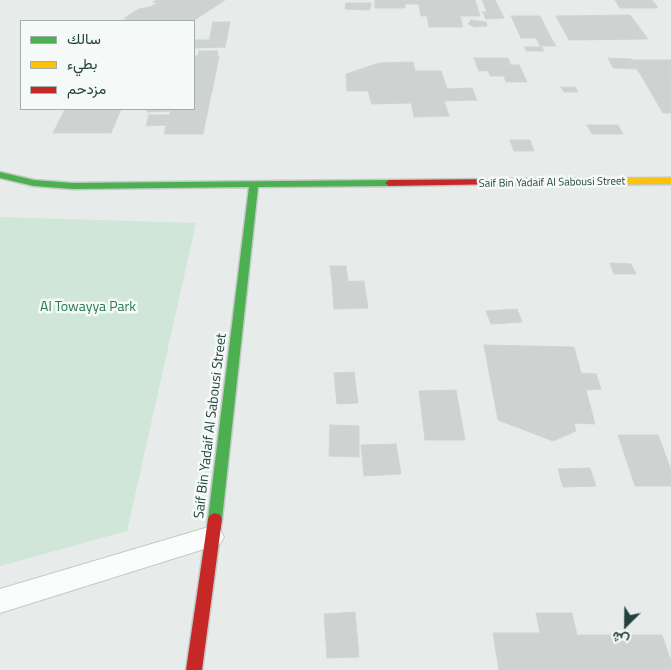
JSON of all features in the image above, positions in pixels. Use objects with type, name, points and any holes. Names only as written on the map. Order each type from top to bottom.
[{"type":"street","name":"Saif Bin Yadaif Al Sabousi Street","points":[[0,174],[34,183],[73,186],[671,182]]},
{"type":"street","name":"Saif Bin Yadaif Al Sabousi Street","points":[[194,670],[225,445],[254,186]]},
{"type":"lane","points":[[0,601],[212,537]]},
{"type":"green space","name":"Al Towayya Park","points":[[0,217],[196,223],[127,531],[0,566]]},
{"type":"building","points":[[157,0],[225,0],[195,20],[124,20],[127,18],[124,18],[139,9],[150,7],[157,3],[153,2]]},
{"type":"building","points":[[375,0],[405,0],[405,8],[375,8]]},
{"type":"building","points":[[405,0],[418,0],[419,4],[405,4]]},
{"type":"building","points":[[418,0],[475,0],[480,16],[421,16]]},
{"type":"building","points":[[482,0],[495,0],[501,12],[487,12]]},
{"type":"building","points":[[615,0],[652,0],[658,8],[620,8]]},
{"type":"building","points":[[346,3],[371,3],[370,10],[345,9]]},
{"type":"building","points":[[483,12],[501,12],[504,18],[486,19]]},
{"type":"building","points":[[630,15],[648,39],[569,40],[556,16]]},
{"type":"building","points":[[427,16],[460,16],[463,27],[429,27]]},
{"type":"building","points":[[511,16],[540,16],[551,38],[521,38]]},
{"type":"building","points":[[471,20],[486,22],[487,26],[475,27],[468,24]]},
{"type":"building","points":[[213,22],[230,22],[226,42],[209,42]]},
{"type":"building","points":[[536,38],[551,38],[556,46],[540,46]]},
{"type":"building","points":[[196,40],[226,42],[225,47],[195,48]]},
{"type":"building","points":[[525,47],[542,47],[544,51],[526,51]]},
{"type":"building","points":[[199,51],[218,51],[217,56],[198,56]]},
{"type":"building","points":[[195,56],[219,56],[213,87],[195,87]]},
{"type":"building","points":[[474,58],[508,58],[511,65],[499,65],[502,70],[479,71]]},
{"type":"building","points":[[608,58],[631,59],[637,69],[613,68]]},
{"type":"building","points":[[632,60],[671,60],[671,69],[637,69]]},
{"type":"building","points":[[413,62],[415,71],[441,71],[447,89],[472,88],[477,100],[444,101],[449,116],[414,117],[411,103],[372,104],[368,91],[347,91],[346,74],[379,63]]},
{"type":"building","points":[[499,65],[519,65],[527,82],[506,82],[504,76],[490,76],[488,70],[502,70]]},
{"type":"building","points":[[637,69],[671,69],[671,77],[642,77]]},
{"type":"building","points":[[642,77],[671,77],[671,113],[663,113]]},
{"type":"building","points":[[195,87],[213,87],[211,95],[195,95]]},
{"type":"building","points":[[561,87],[575,87],[578,92],[564,92]]},
{"type":"building","points":[[195,95],[211,95],[203,134],[164,134],[171,110],[195,110]]},
{"type":"building","points":[[64,110],[121,110],[111,133],[53,133]]},
{"type":"building","points":[[148,110],[170,110],[170,111],[147,112]]},
{"type":"building","points":[[149,115],[169,115],[166,125],[146,126]]},
{"type":"building","points":[[587,125],[618,125],[623,134],[592,134]]},
{"type":"building","points":[[510,140],[530,140],[534,151],[514,151]]},
{"type":"building","points":[[610,263],[631,264],[636,274],[614,274]]},
{"type":"building","points":[[330,266],[346,266],[348,282],[332,282]]},
{"type":"building","points":[[364,281],[368,308],[334,309],[332,282]]},
{"type":"building","points":[[517,309],[522,322],[491,324],[486,311]]},
{"type":"building","points":[[484,345],[574,347],[581,373],[596,374],[601,389],[586,390],[595,424],[574,423],[576,431],[553,441],[498,420]]},
{"type":"building","points":[[354,372],[358,403],[337,404],[334,373]]},
{"type":"building","points":[[456,390],[465,440],[425,440],[419,391]]},
{"type":"building","points":[[330,425],[359,426],[359,457],[329,456]]},
{"type":"building","points":[[618,435],[658,435],[671,470],[671,486],[635,486]]},
{"type":"building","points":[[396,444],[401,474],[364,476],[361,445]]},
{"type":"building","points":[[590,468],[596,486],[563,487],[558,469]]},
{"type":"building","points":[[355,612],[359,657],[327,658],[324,614]]},
{"type":"building","points":[[536,613],[572,613],[577,635],[662,635],[671,661],[671,670],[499,670],[493,633],[540,633]]},
{"type":"traffic: fast","points":[[0,175],[34,183],[73,186],[389,183]]},
{"type":"traffic: fast","points":[[215,519],[254,186]]},
{"type":"traffic: slow","points":[[502,182],[671,181]]},
{"type":"traffic: jam","points":[[389,183],[502,182]]},
{"type":"traffic: jam","points":[[194,670],[215,519]]}]
